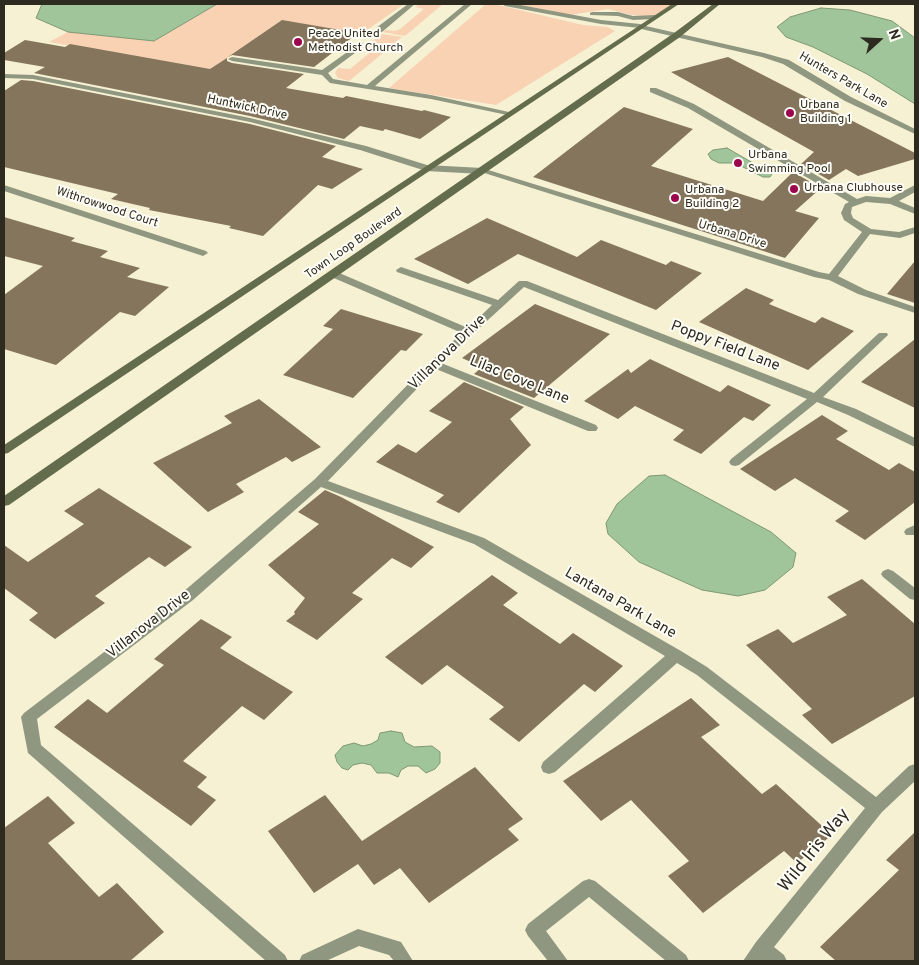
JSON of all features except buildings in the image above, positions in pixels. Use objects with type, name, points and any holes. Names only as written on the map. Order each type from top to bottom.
[{"type":"street","points":[[379,30],[412,4]]},
{"type":"street","points":[[368,88],[469,4]]},
{"type":"street","points":[[505,4],[570,15],[618,14],[633,18],[655,17]]},
{"type":"street","name":"Town Loop Boulevard","points":[[4,450],[426,168],[676,4]]},
{"type":"street","name":"Town Loop Boulevard","points":[[4,502],[677,35],[717,4]]},
{"type":"street","name":"Hunters Park Lane","points":[[570,15],[601,22],[640,26],[764,54],[786,62],[848,99],[915,132]]},
{"type":"street","points":[[633,18],[640,26]]},
{"type":"street","points":[[324,74],[360,45]]},
{"type":"street","points":[[232,59],[324,74],[330,81],[431,97],[509,114]]},
{"type":"street","name":"Huntwick Drive","points":[[4,76],[33,77],[250,120],[363,148],[426,168],[482,171]]},
{"type":"street","points":[[653,90],[692,106],[856,202]]},
{"type":"street","name":"Urbana Drive","points":[[482,171],[818,275],[832,277],[862,292],[915,310]]},
{"type":"street","name":"Withrowwood Court","points":[[4,188],[203,253]]},
{"type":"street","points":[[892,201],[915,188]]},
{"type":"street","points":[[914,208],[892,201],[866,199],[848,206],[846,213],[850,220],[868,231],[900,235],[915,230]]},
{"type":"street","points":[[832,277],[868,231]]},
{"type":"street","points":[[401,270],[499,304]]},
{"type":"street","points":[[333,274],[469,332]]},
{"type":"street","name":"Villanova Drive","points":[[279,961],[34,748],[29,717],[188,596],[319,482],[434,364],[523,283]]},
{"type":"street","name":"Poppy Field Lane","points":[[523,283],[852,412],[915,443]]},
{"type":"street","points":[[735,462],[815,398],[883,335]]},
{"type":"street","name":"Lilac Cove Lane","points":[[434,364],[592,428]]},
{"type":"street","name":"Lantana Park Lane","points":[[319,482],[479,541],[702,671],[876,807]]},
{"type":"street","points":[[888,574],[915,595]]},
{"type":"street","points":[[549,767],[676,656]]},
{"type":"street","name":"Wild Iris Way","points":[[757,955],[876,807],[915,771]]},
{"type":"street","points":[[559,961],[534,930],[589,887],[680,961]]},
{"type":"street","points":[[308,961],[358,937],[395,948],[404,961]]},
{"type":"street","points":[[757,955],[778,961]]},
{"type":"shaded area","points":[[42,4],[217,4],[154,41],[68,32],[36,18]]},
{"type":"shaded area","points":[[217,4],[404,4],[363,33],[280,21],[211,70],[49,42],[68,32],[154,41]]},
{"type":"shaded area","points":[[419,4],[443,4],[405,36],[383,32],[400,29],[424,9],[415,7]]},
{"type":"shaded area","points":[[486,4],[494,4],[583,25],[607,27],[615,31],[496,105],[389,88]]},
{"type":"shaded area","points":[[516,4],[676,4],[655,17],[632,15],[608,9],[570,15]]},
{"type":"shaded area","points":[[821,8],[850,10],[892,21],[915,38],[915,104],[867,74],[813,47],[786,37],[777,27],[790,17]]},
{"type":"shaded area","points":[[382,34],[402,37],[390,47],[368,44]]},
{"type":"shaded area","points":[[366,45],[388,49],[349,81],[338,78],[335,73],[338,68],[350,69],[372,51],[363,48]]},
{"type":"shaded area","name":"Urbana Swimming Pool","points":[[727,148],[772,174],[770,177],[763,177],[735,163],[719,163],[711,159],[708,154],[713,150]]},
{"type":"shaded area","points":[[665,475],[771,532],[796,553],[793,567],[765,590],[738,596],[702,590],[639,562],[608,534],[606,523],[617,504],[649,476]]},
{"type":"shaded area","points":[[391,731],[402,733],[405,742],[414,747],[432,746],[440,752],[440,763],[435,769],[426,773],[418,766],[408,766],[401,770],[398,777],[389,773],[377,773],[371,765],[362,763],[353,765],[348,770],[342,768],[337,762],[335,755],[343,746],[354,743],[363,746],[371,744],[378,740],[380,733]]},
{"type":"place","name":"Peace United Methodist Church","points":[[298,42]]},
{"type":"place","name":"Urbana Building 1","points":[[790,113]]},
{"type":"place","name":"Urbana Swimming Pool","points":[[738,163]]},
{"type":"place","name":"Urbana Clubhouse","points":[[794,189]]},
{"type":"place","name":"Urbana Building 2","points":[[675,198]]}]
